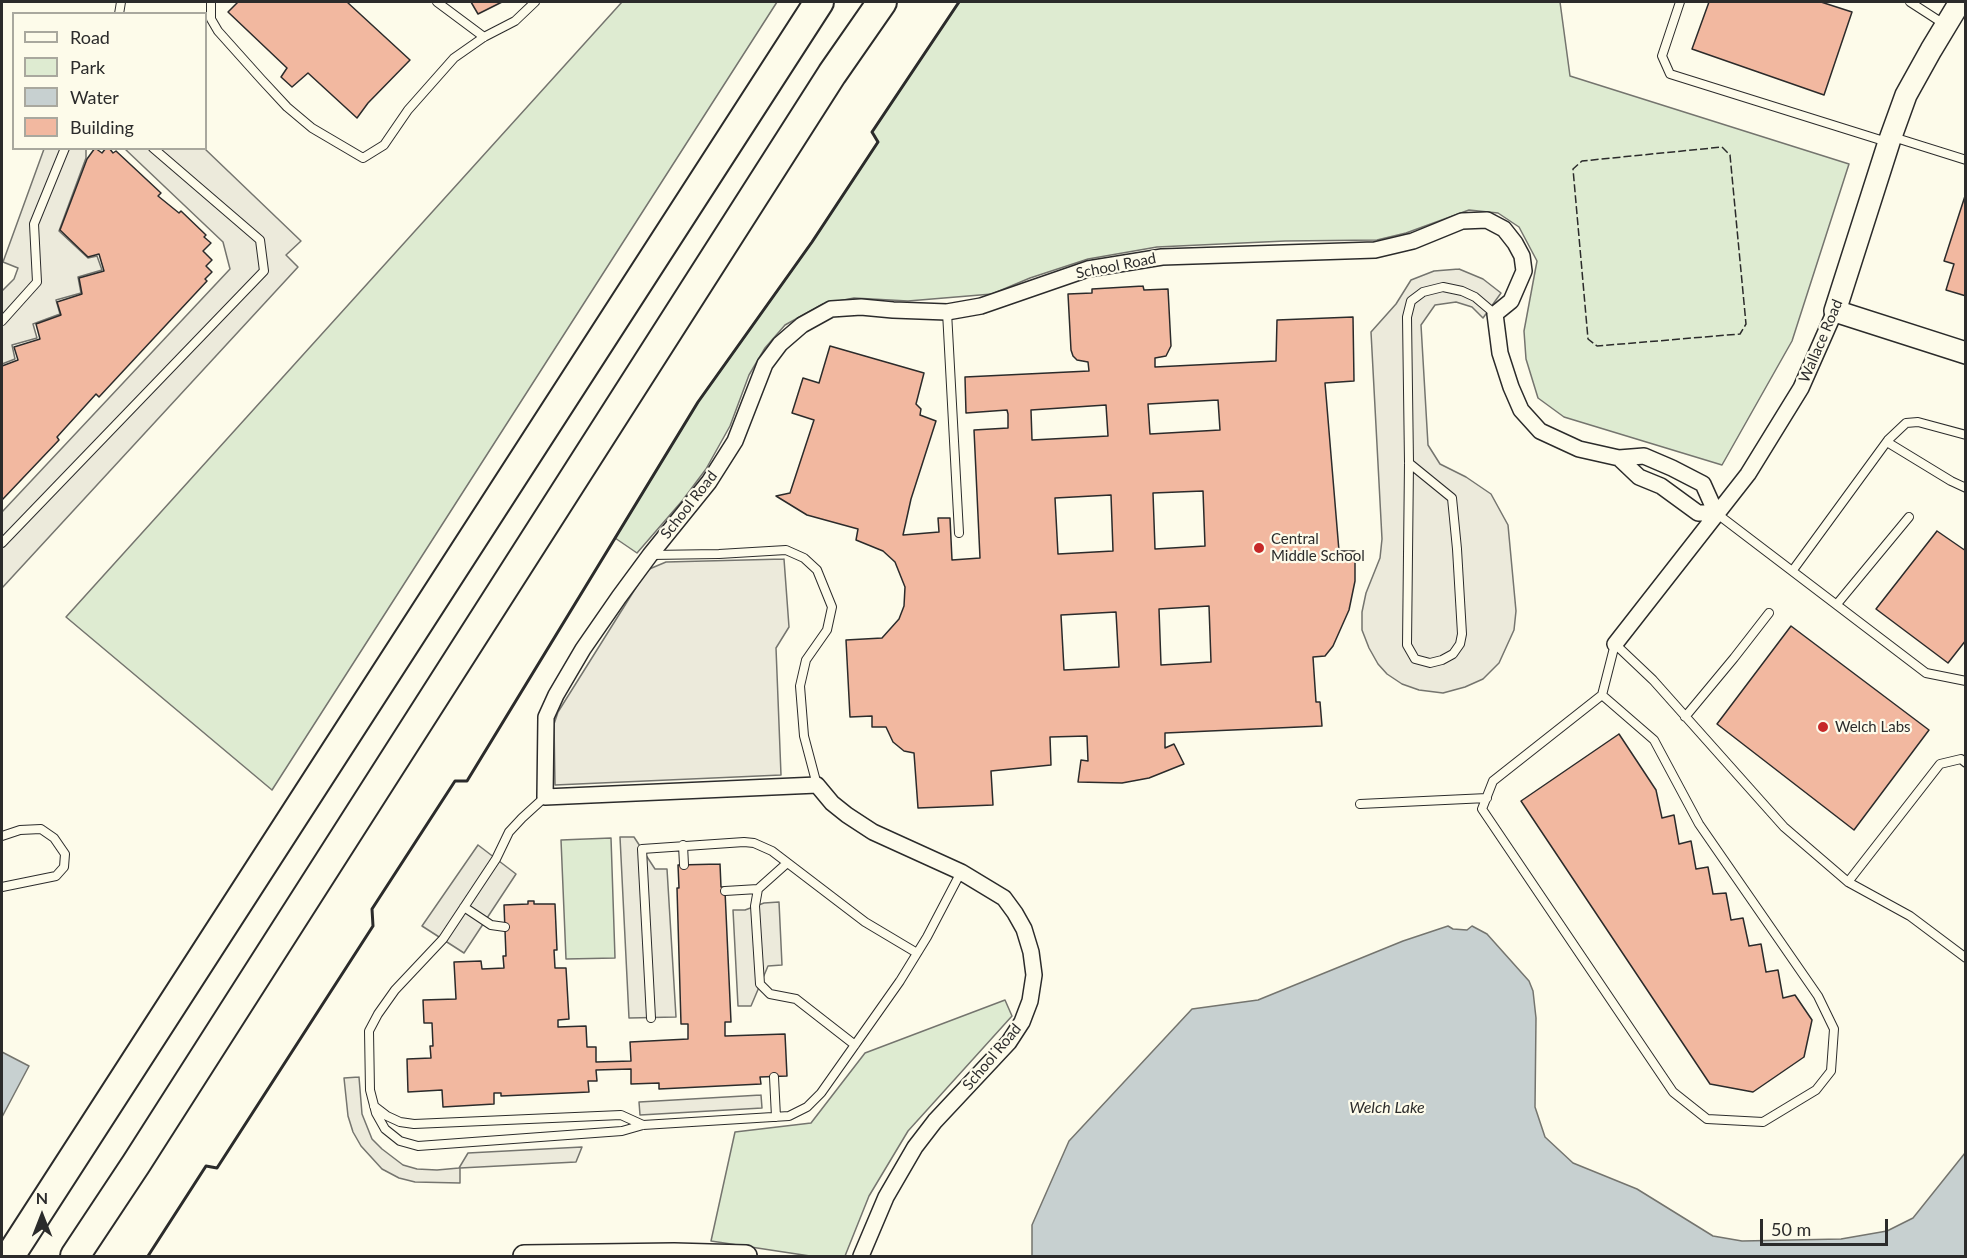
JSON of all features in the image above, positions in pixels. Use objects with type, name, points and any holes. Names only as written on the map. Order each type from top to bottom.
[{"type":"highway","points":[[10,1257],[819,2]]},
{"type":"highway","points":[[75,1257],[832,74],[882,2]]},
{"type":"highway","points":[[88,1257],[136,1164]]},
{"type":"street","name":"Wallace Road","points":[[1615,644],[1748,474],[1801,388],[1835,311],[1906,95],[1960,2]]},
{"type":"street","name":"School Road","points":[[546,797],[546,717],[555,695],[583,649],[650,555],[709,482],[735,441],[765,364],[780,344],[802,325],[831,309],[861,307],[947,312],[981,306],[1088,269],[1120,263],[1206,254],[1375,250],[1413,241],[1462,221],[1487,220],[1503,229],[1515,243],[1522,256],[1524,271],[1510,301],[1495,314]]},
{"type":"street","points":[[1835,311],[1965,353]]},
{"type":"street","points":[[1495,314],[1500,352],[1511,387],[1521,410],[1540,431],[1579,449],[1619,458],[1644,456],[1672,468],[1703,484],[1716,513],[1698,513],[1661,486],[1639,477],[1619,458]]},
{"type":"street","points":[[546,797],[817,785]]},
{"type":"street","name":"School Road","points":[[817,785],[840,809],[873,832],[961,872],[1004,898],[1024,929],[1034,975],[1030,1001],[1023,1022],[1009,1042],[935,1121],[915,1146],[886,1197],[861,1257]]},
{"type":"street","points":[[524,1257],[709,1254],[746,1257]]},
{"type":"lane","points":[[211,2],[211,19],[218,31],[274,93],[312,128],[363,158],[384,145],[408,111],[454,58],[484,37],[514,21],[535,2]]},
{"type":"lane","points":[[437,2],[484,37]]},
{"type":"lane","points":[[1680,2],[1662,56],[1670,74],[1965,160]]},
{"type":"lane","points":[[1910,2],[1946,25]]},
{"type":"lane","points":[[2,321],[37,282],[34,224],[64,150]]},
{"type":"lane","points":[[2,543],[264,271],[260,240],[155,150]]},
{"type":"lane","points":[[1409,463],[1452,498],[1462,634],[1460,644],[1453,654],[1430,663],[1415,659],[1407,645],[1409,463],[1407,317],[1411,301],[1423,292],[1443,286],[1475,297],[1495,314]]},
{"type":"lane","points":[[947,312],[959,533]]},
{"type":"lane","points":[[1793,570],[1887,442],[1906,423],[1917,422],[1965,435]]},
{"type":"lane","points":[[1887,442],[1965,488]]},
{"type":"lane","points":[[1716,513],[1926,673],[1965,681]]},
{"type":"lane","points":[[1837,604],[1909,517]]},
{"type":"lane","points":[[650,555],[786,550],[804,558],[817,570],[832,607],[827,630],[806,660],[800,686],[804,736],[817,785]]},
{"type":"lane","points":[[1684,717],[1769,613]]},
{"type":"lane","points":[[1602,695],[1654,740],[1699,824],[1818,996],[1834,1029],[1831,1071],[1816,1090],[1763,1122],[1707,1119],[1673,1092],[1482,808],[1493,781],[1602,695],[1615,644],[1653,680],[1784,827],[1848,882],[1910,916],[1965,958]]},
{"type":"lane","points":[[1848,882],[1940,764],[1961,759],[1965,763]]},
{"type":"lane","points":[[546,797],[509,832],[496,859],[443,939],[395,990],[369,1030],[370,1089],[374,1106],[385,1129],[400,1142],[418,1146],[622,1131],[643,1125],[789,1116],[807,1107],[821,1094],[900,981],[961,872]]},
{"type":"lane","points":[[1360,804],[1487,798]]},
{"type":"lane","points":[[2,836],[20,830],[40,829],[54,838],[65,854],[64,867],[56,876],[2,887]]},
{"type":"lane","points":[[651,1018],[642,849],[683,845],[754,843],[772,851],[786,864],[865,922],[917,953]]},
{"type":"lane","points":[[683,845],[684,865]]},
{"type":"lane","points":[[786,864],[758,889],[755,906],[760,984],[770,994],[795,999],[855,1045]]},
{"type":"lane","points":[[725,891],[758,889]]},
{"type":"lane","points":[[464,907],[491,925],[505,927]]},
{"type":"lane","points":[[774,1077],[776,1117]]},
{"type":"lane","points":[[374,1106],[393,1119],[414,1124],[621,1115],[643,1125]]},
{"type":"green space","points":[[622,2],[777,2],[272,790],[66,617]]},
{"type":"green space","points":[[959,2],[1560,2],[1570,76],[1849,164],[1792,341],[1722,465],[1564,417],[1538,398],[1526,359],[1524,331],[1537,261],[1519,227],[1498,213],[1469,210],[1406,233],[1377,240],[1285,241],[1157,247],[1088,259],[1030,278],[992,294],[908,301],[854,298],[823,304],[785,325],[765,348],[749,375],[730,426],[706,469],[637,553],[615,538],[698,402],[812,242],[878,142],[872,132]]},
{"type":"green space","points":[[611,838],[615,958],[566,959],[561,840]]},
{"type":"green space","points":[[1005,1000],[1012,1016],[908,1131],[869,1196],[845,1256],[810,1256],[711,1241],[735,1132],[811,1123],[865,1053]]},
{"type":"shaded area","points":[[44,150],[86,150],[86,158],[59,231],[88,258],[97,256],[102,270],[78,277],[81,293],[56,300],[60,314],[33,324],[37,338],[12,345],[15,359],[2,364],[2,291],[14,279],[18,268],[3,262]]},
{"type":"shaded area","points":[[126,150],[206,150],[301,241],[286,255],[298,267],[2,588],[2,512],[230,269],[223,242]]},
{"type":"shaded area","points":[[1459,269],[1483,279],[1501,293],[1483,318],[1472,307],[1456,302],[1435,305],[1421,325],[1428,445],[1440,464],[1466,477],[1491,494],[1508,525],[1516,611],[1514,630],[1499,663],[1483,679],[1443,693],[1419,690],[1402,684],[1387,674],[1378,664],[1362,630],[1362,612],[1366,593],[1380,558],[1382,539],[1371,332],[1396,304],[1411,280],[1434,271]]},
{"type":"shaded area","points":[[784,559],[789,627],[776,648],[781,775],[555,785],[554,724],[558,712],[647,570],[666,562]]},
{"type":"shaded area","points":[[620,837],[634,837],[655,869],[667,869],[676,1017],[629,1018]]},
{"type":"shaded area","points":[[478,845],[516,874],[464,953],[422,926]]},
{"type":"shaded area","points":[[779,902],[782,965],[768,966],[751,1006],[738,1006],[733,910],[745,910],[764,903]]},
{"type":"shaded area","points":[[359,1077],[362,1114],[372,1139],[403,1165],[417,1169],[459,1168],[468,1153],[582,1147],[576,1162],[460,1168],[460,1183],[415,1182],[399,1178],[382,1169],[361,1146],[353,1132],[348,1116],[344,1078]]},
{"type":"shaded area","points":[[761,1095],[762,1108],[640,1115],[639,1102]]},
{"type":"water","name":"Welch Lake","points":[[1448,926],[1453,929],[1467,930],[1472,926],[1487,934],[1529,981],[1533,991],[1536,1018],[1535,1107],[1545,1137],[1573,1163],[1637,1189],[1713,1236],[1742,1241],[1841,1239],[1887,1231],[1913,1218],[1965,1153],[1965,1256],[1032,1256],[1032,1225],[1069,1141],[1192,1009],[1258,1000],[1403,941]]},
{"type":"water","points":[[2,1052],[29,1066],[2,1117]]},
{"type":"building","points":[[238,2],[347,2],[410,60],[368,103],[357,118],[308,73],[292,87],[281,77],[287,68],[228,12]]},
{"type":"building","points":[[471,2],[502,2],[478,14]]},
{"type":"building","points":[[1709,2],[1821,2],[1852,12],[1824,95],[1692,49]]},
{"type":"building","points":[[94,150],[102,153],[104,150],[111,150],[113,153],[116,151],[161,193],[158,196],[179,213],[181,211],[206,235],[204,237],[211,243],[203,251],[212,260],[206,266],[212,272],[205,279],[207,281],[99,397],[96,394],[57,437],[59,440],[2,500],[2,366],[18,360],[14,347],[40,339],[36,324],[61,315],[57,302],[82,294],[79,278],[104,271],[99,254],[88,257],[60,230],[87,159]]},
{"type":"building","points":[[1965,196],[1966,296],[1946,290],[1954,264],[1944,261]]},
{"type":"building","name":"Central Middle School","points":[[1143,286],[1144,290],[1168,289],[1171,346],[1166,356],[1155,358],[1155,367],[1276,361],[1277,320],[1353,317],[1354,381],[1325,383],[1339,551],[1355,551],[1355,581],[1349,610],[1333,646],[1325,656],[1313,657],[1316,702],[1320,702],[1322,726],[1165,733],[1165,748],[1174,744],[1184,764],[1149,778],[1122,783],[1078,782],[1081,760],[1088,761],[1087,736],[1050,737],[1051,765],[991,771],[993,805],[918,808],[914,753],[904,751],[893,742],[886,727],[872,727],[872,716],[850,717],[846,640],[882,638],[899,619],[904,606],[905,587],[895,562],[883,551],[856,540],[858,529],[807,515],[776,496],[790,493],[814,420],[792,413],[803,378],[819,383],[830,346],[924,373],[916,404],[921,409],[920,415],[936,421],[911,499],[903,535],[939,532],[938,518],[950,518],[952,560],[980,558],[974,430],[1008,428],[1008,414],[1007,410],[966,413],[965,377],[1089,371],[1088,362],[1077,360],[1071,350],[1068,294],[1092,293],[1092,289]],"holes":[[[1218,400],[1220,430],[1150,434],[1148,404]],[[1106,405],[1108,436],[1032,440],[1031,410]],[[1203,491],[1205,546],[1155,549],[1153,493]],[[1111,495],[1113,551],[1058,554],[1055,498]],[[1209,606],[1211,662],[1161,665],[1159,609]],[[1116,612],[1119,667],[1064,670],[1061,615]]]},
{"type":"building","points":[[1937,531],[1966,551],[1966,640],[1948,663],[1876,609]]},
{"type":"building","name":"Welch Labs","points":[[1791,626],[1929,730],[1854,830],[1717,724]]},
{"type":"building","points":[[1619,734],[1656,790],[1662,818],[1674,815],[1679,844],[1691,841],[1696,869],[1708,867],[1713,894],[1726,893],[1731,920],[1743,918],[1749,946],[1761,944],[1766,972],[1778,970],[1783,998],[1795,995],[1812,1020],[1804,1057],[1753,1092],[1710,1084],[1521,801]]},
{"type":"building","points":[[720,864],[721,887],[724,887],[725,891],[731,1022],[725,1022],[725,1036],[785,1034],[787,1076],[760,1077],[761,1084],[659,1089],[659,1083],[631,1084],[631,1069],[596,1070],[597,1081],[588,1081],[589,1092],[501,1096],[501,1093],[494,1093],[494,1104],[443,1107],[442,1090],[408,1092],[407,1059],[431,1058],[430,1046],[433,1046],[432,1023],[424,1023],[423,1000],[456,999],[454,962],[481,961],[482,969],[504,968],[503,956],[506,956],[504,905],[528,904],[528,901],[534,901],[534,904],[555,904],[557,950],[554,950],[555,968],[566,968],[569,1019],[558,1020],[558,1027],[586,1026],[587,1047],[596,1047],[596,1062],[631,1061],[630,1042],[688,1039],[688,1024],[681,1024],[678,865]]},
{"type":"fence","points":[[1722,147],[1730,155],[1746,324],[1740,334],[1597,346],[1588,339],[1573,169],[1582,161],[1722,147]]},
{"type":"wall","points":[[148,1256],[206,1166],[217,1168],[373,926],[372,909],[455,781],[467,781],[698,402],[812,242],[878,142],[872,132],[959,2]]},
{"type":"place","name":"Central Middle School","points":[[1259,548]]},
{"type":"place","name":"Welch Labs","points":[[1823,727]]}]
